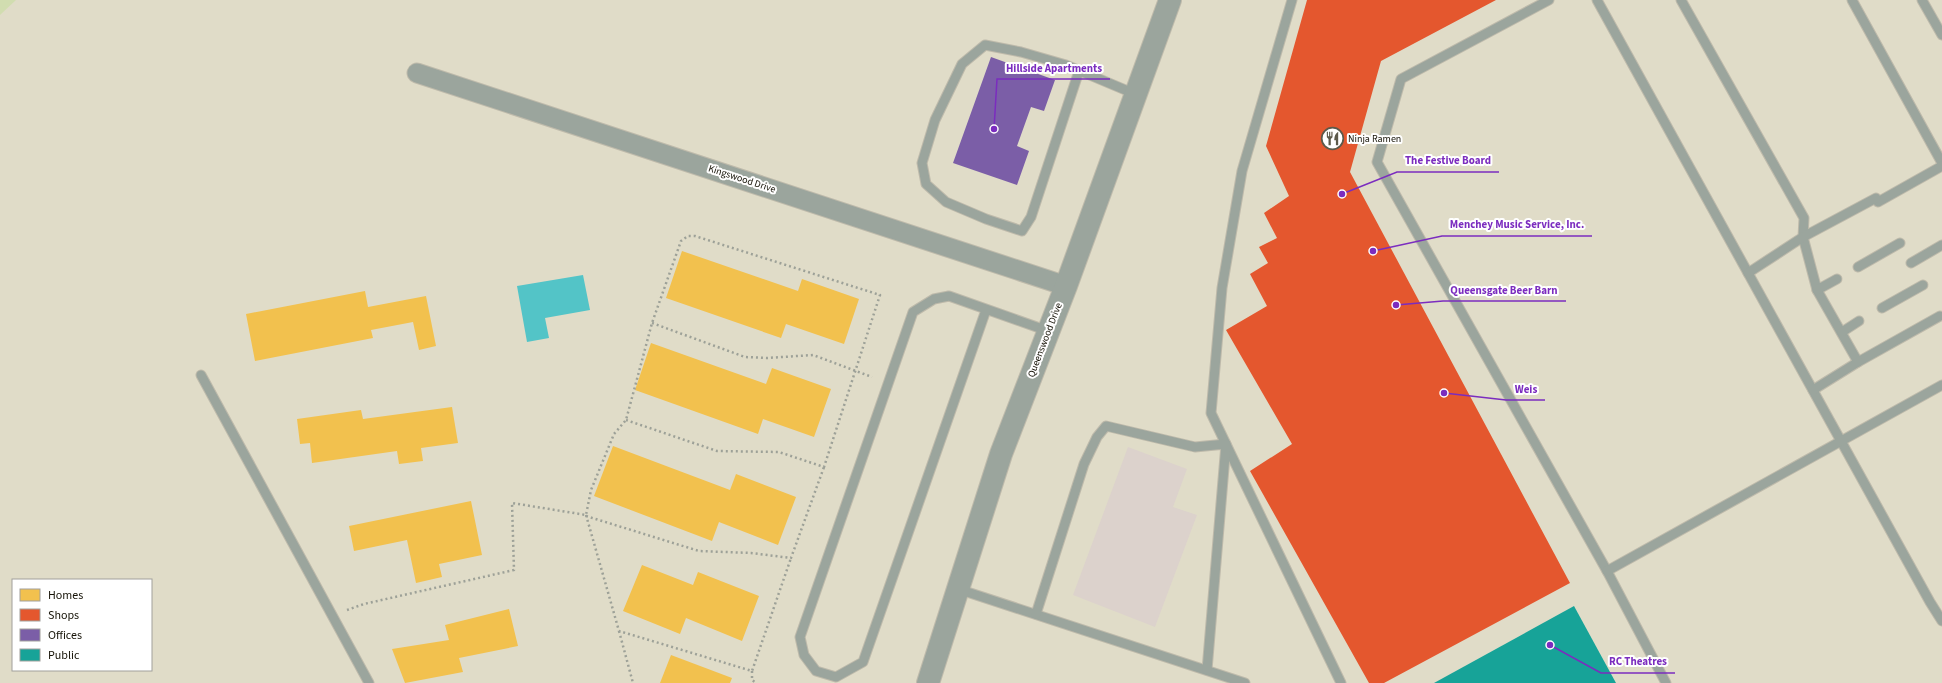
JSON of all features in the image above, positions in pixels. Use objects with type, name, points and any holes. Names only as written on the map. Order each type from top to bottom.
[{"type":"street","name":"Queenswood Drive","points":[[928,683],[1001,454],[1066,286],[1170,0]]},
{"type":"street","name":"Kingswood Drive","points":[[417,72],[1066,286]]},
{"type":"lane","points":[[1292,0],[1242,171],[1222,288],[1211,413],[1341,683]]},
{"type":"lane","points":[[1549,0],[1401,80],[1377,162],[1608,571],[1666,683]]},
{"type":"lane","points":[[1597,0],[1840,440],[1942,620]]},
{"type":"lane","points":[[1681,0],[1804,218],[1803,237],[1817,290],[1858,362]]},
{"type":"lane","points":[[1852,0],[1938,146],[1942,163]]},
{"type":"lane","points":[[1922,0],[1942,36]]},
{"type":"lane","points":[[1079,71],[1032,217],[1022,231],[986,219],[946,202],[926,184],[922,163],[935,120],[962,64],[985,45],[1021,52],[1079,71],[1135,94]]},
{"type":"lane","points":[[1748,273],[1803,237],[1942,166]]},
{"type":"lane","points":[[1858,267],[1900,243]]},
{"type":"lane","points":[[1911,263],[1942,245]]},
{"type":"lane","points":[[1817,290],[1836,279]]},
{"type":"lane","points":[[1882,308],[1923,285]]},
{"type":"lane","points":[[986,310],[863,662],[836,677],[816,671],[804,655],[800,637],[913,312],[934,299],[949,296],[1048,331]]},
{"type":"lane","points":[[1813,390],[1858,362],[1940,316]]},
{"type":"lane","points":[[1842,332],[1859,321]]},
{"type":"lane","points":[[201,375],[368,683]]},
{"type":"lane","points":[[1608,571],[1840,440],[1942,385]]},
{"type":"lane","points":[[1036,614],[1084,464],[1097,437],[1106,426],[1195,447],[1226,444]]},
{"type":"lane","points":[[1207,670],[1226,444]]},
{"type":"lane","points":[[958,589],[1245,683]]},
{"type":"path","points":[[633,683],[586,516],[591,490],[614,434],[626,420],[652,323],[681,241],[688,236],[695,236],[880,295],[824,467],[752,671],[752,680],[756,683]]},
{"type":"path","points":[[652,323],[745,357],[767,358],[813,355],[888,383]]},
{"type":"path","points":[[626,420],[717,451],[779,452],[824,467]]},
{"type":"path","points":[[332,615],[364,604],[514,570],[512,503],[586,516],[699,551],[751,553],[791,558]]},
{"type":"path","points":[[619,631],[752,671]]},
{"type":"green space","points":[[0,0],[16,0],[0,15]]},
{"type":"water","points":[[583,275],[590,310],[545,318],[549,338],[527,342],[517,286]]},
{"type":"building: Homes","points":[[682,251],[798,291],[802,279],[859,299],[844,344],[786,324],[781,338],[666,298]]},
{"type":"building: Homes","points":[[365,291],[368,307],[426,296],[436,346],[419,350],[413,322],[371,330],[373,338],[255,361],[246,314]]},
{"type":"building: Homes","points":[[651,343],[766,384],[772,368],[831,389],[814,437],[763,419],[758,434],[635,390]]},
{"type":"building: Homes","points":[[452,407],[458,443],[421,448],[423,461],[399,464],[397,451],[312,463],[310,443],[300,444],[297,419],[361,410],[363,419]]},
{"type":"building: Homes","points":[[613,446],[730,490],[736,474],[796,497],[778,545],[719,522],[712,541],[594,496]]},
{"type":"building: Homes","points":[[471,501],[482,555],[439,564],[442,577],[416,583],[407,540],[354,551],[349,526]]},
{"type":"building: Homes","points":[[642,565],[693,585],[698,572],[759,596],[742,641],[686,618],[680,634],[623,611]]},
{"type":"building: Homes","points":[[509,609],[518,646],[459,658],[463,672],[405,683],[392,649],[449,640],[445,625]]},
{"type":"building: Homes","points":[[671,655],[732,678],[730,683],[660,683]]},
{"type":"building: Shops","points":[[1307,0],[1496,0],[1381,61],[1350,172],[1570,583],[1384,683],[1369,683],[1250,471],[1292,444],[1226,330],[1267,306],[1250,274],[1268,263],[1259,247],[1277,238],[1264,213],[1289,196],[1266,146]]},
{"type":"building: Offices","points":[[991,57],[1055,80],[1044,111],[1031,107],[1017,146],[1029,151],[1017,185],[953,163]]},
{"type":"building: Public","points":[[1574,606],[1616,683],[1434,683]]},
{"type":"building: Other","points":[[1128,447],[1187,469],[1173,507],[1197,515],[1155,627],[1073,595]]},
{"type":"place","name":"Hillside Apartments","points":[[994,129]]},
{"type":"place","name":"Ninja Ramen","points":[[1333,139]]},
{"type":"place","name":"The Festive Board","points":[[1342,194]]},
{"type":"place","name":"Menchey Music Service, Inc.","points":[[1373,251]]},
{"type":"place","name":"Queensgate Beer Barn","points":[[1396,305]]},
{"type":"place","name":"Weis","points":[[1444,393]]},
{"type":"place","name":"RC Theatres","points":[[1550,645]]}]
